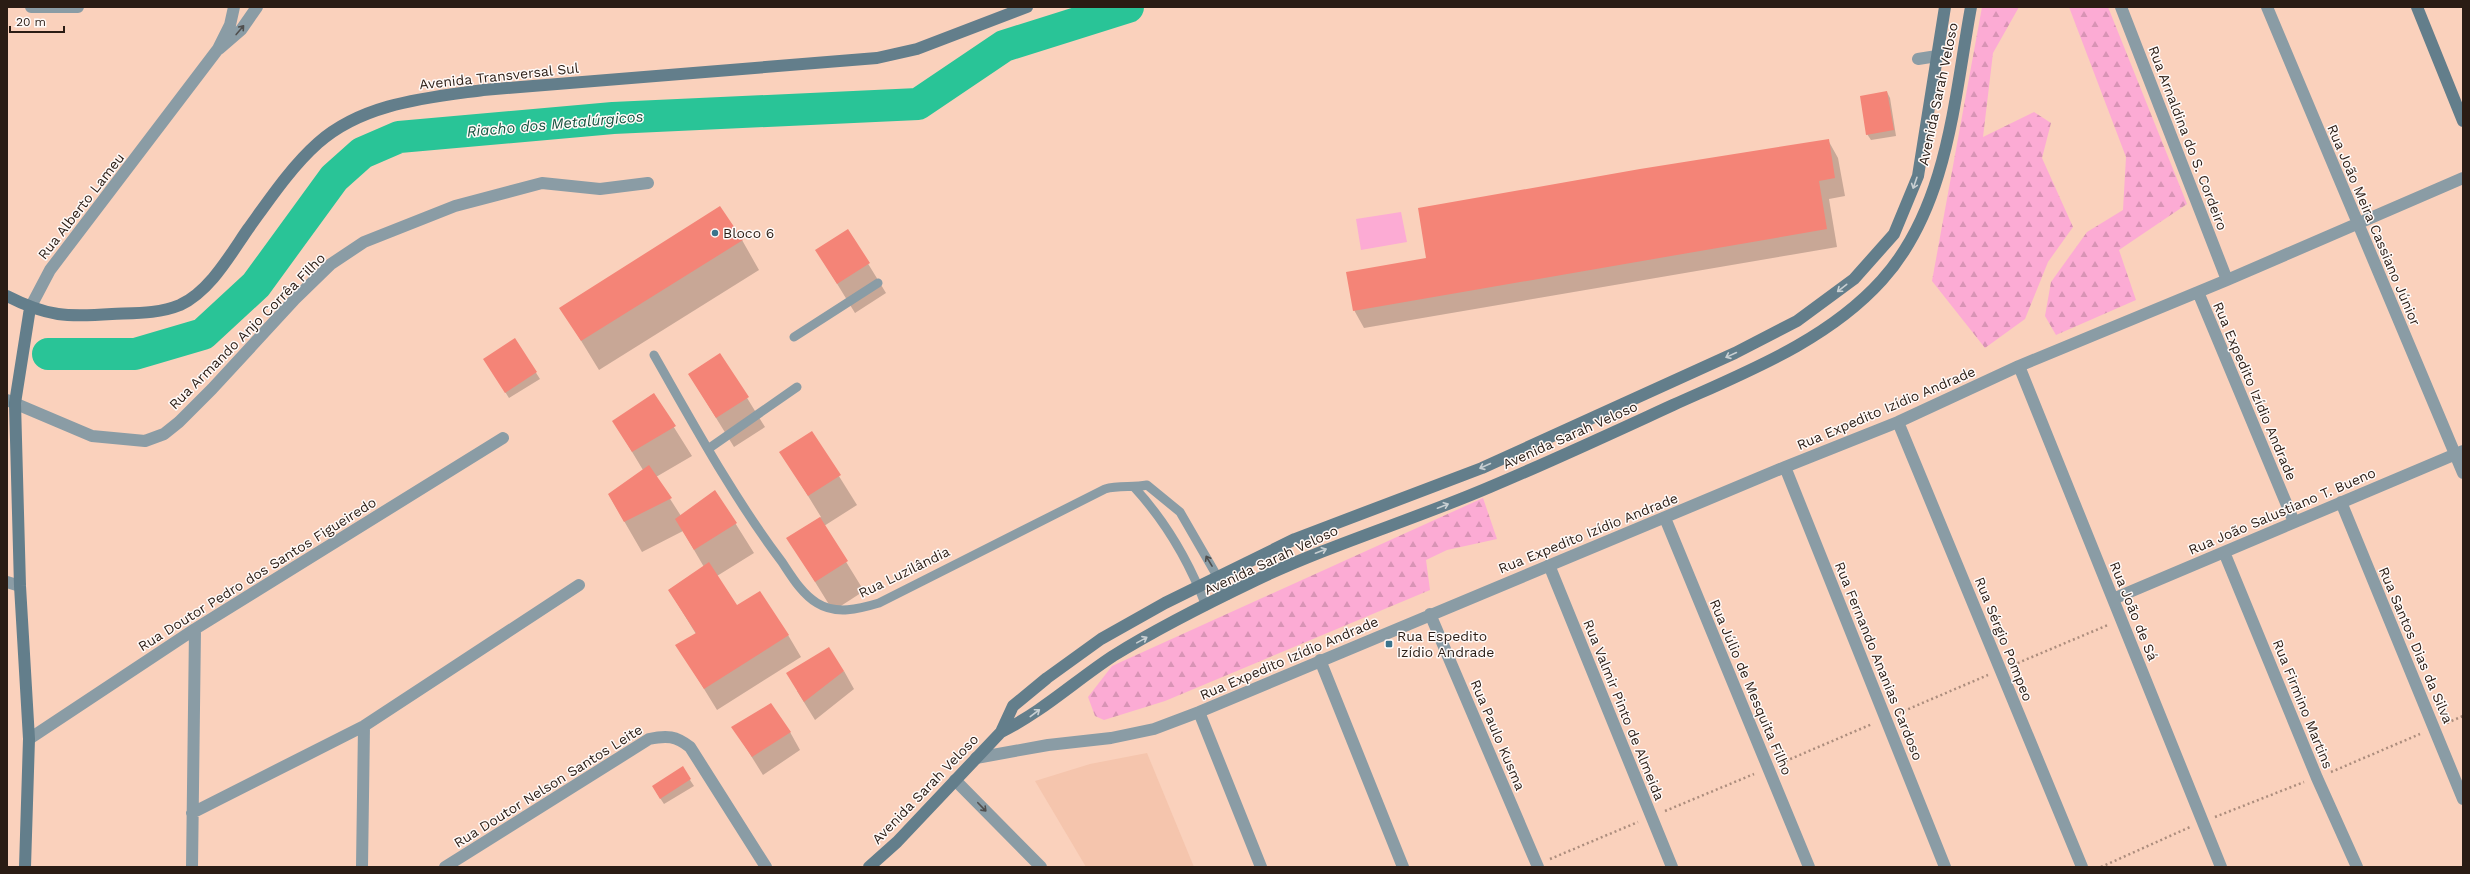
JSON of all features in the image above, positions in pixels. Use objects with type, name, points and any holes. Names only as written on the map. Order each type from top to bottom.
[{"type":"main road","name":"Avenida Transversal Sul","points":[[7,296],[30,308],[66,317],[158,312],[181,304],[209,281],[221,267],[273,194],[318,142],[350,120],[382,107],[432,97],[483,90],[877,58],[917,49],[1027,7]]},
{"type":"main road","name":"Avenida Sarah Veloso","points":[[1001,732],[1013,706],[1059,669],[1101,639],[1165,603],[1199,588],[1295,539],[1482,468],[1735,353],[1797,321],[1817,308],[1854,279],[1894,234],[1918,176],[1944,7]]},
{"type":"main road","name":"Avenida Sarah Veloso","points":[[870,867],[1001,732],[1028,718],[1113,656],[1228,594],[1304,558],[1490,488],[1745,373],[1832,324],[1883,279],[1906,250],[1924,214],[1945,153],[1971,7]]},
{"type":"main road","points":[[2417,7],[2460,106],[2463,121]]},
{"type":"main road","name":"Rua Alberto Lameu","points":[[25,867],[29,739],[11,402],[30,308]]},
{"type":"street","points":[[31,7],[78,7]]},
{"type":"street","name":"Rua Alberto Lameu","points":[[30,308],[50,270],[218,49],[230,25],[234,7]]},
{"type":"street","name":"Rua Alberto Lameu","points":[[218,49],[229,42],[241,30],[257,7]]},
{"type":"street","name":"Rua Arnaldina do S. Cordeiro","points":[[2120,7],[2227,280]]},
{"type":"street","name":"Rua João Meira Cassiano Júnior","points":[[2267,7],[2357,224],[2459,453],[2463,473]]},
{"type":"street","points":[[1918,59],[1937,56]]},
{"type":"street","name":"Rua Expedito Izídio Andrade","points":[[976,758],[1048,744],[1118,736],[1154,729],[1199,712],[1430,614],[1665,518],[1785,467],[1898,422],[2019,366],[2227,280],[2463,178]]},
{"type":"street","name":"Rua Armando Anjo Corrêa Filho","points":[[11,402],[92,436],[145,441],[164,434],[179,422],[212,389],[295,299],[332,264],[364,242],[455,206],[542,184],[600,189],[648,183]]},
{"type":"street","name":"Rua Expedito Izídio Andrade","points":[[2198,292],[2294,522]]},
{"type":"street","name":"Rua João de Sá","points":[[2019,366],[2204,821],[2221,867]]},
{"type":"street","name":"Rua Sérgio Pompeo","points":[[1898,422],[2082,867]]},
{"type":"street","name":"Rua Doutor Pedro dos Santos Figueiredo","points":[[29,739],[195,629],[502,438]]},
{"type":"street","name":"Rua João Salustiano T. Bueno","points":[[2113,599],[2459,453]]},
{"type":"street","name":"Rua Fernando Ananias Cardoso","points":[[1785,467],[1945,867]]},
{"type":"street","name":"Rua Santos Dias da Silva","points":[[2341,502],[2463,799]]},
{"type":"street","name":"Rua Júlio de Mesquita Filho","points":[[1665,518],[1809,867]]},
{"type":"street","name":"Rua Firmino Martins","points":[[2224,552],[2317,778],[2356,867]]},
{"type":"street","name":"Rua Valmir Pinto de Almeida","points":[[1549,565],[1672,867]]},
{"type":"street","points":[[7,582],[20,586]]},
{"type":"street","points":[[192,814],[364,726],[579,585]]},
{"type":"street","name":"Rua Paulo Kusma","points":[[1430,614],[1537,866]]},
{"type":"street","points":[[192,867],[195,629]]},
{"type":"street","points":[[1320,660],[1403,867]]},
{"type":"street","points":[[1199,712],[1261,867]]},
{"type":"street","points":[[362,867],[364,726]]},
{"type":"street","name":"Rua Doutor Nelson Santos Leite","points":[[445,867],[649,739],[662,736],[678,737],[690,747],[766,867]]},
{"type":"street","points":[[955,780],[1041,867]]},
{"type":"lane","points":[[794,337],[878,283]]},
{"type":"lane","name":"Rua Luzilândia","points":[[654,355],[708,449],[769,546],[806,595],[818,604],[837,610],[860,609],[879,603],[1105,489],[1121,485],[1134,487],[1148,484],[1180,512],[1228,594]]},
{"type":"lane","points":[[708,449],[796,387]]},
{"type":"lane","points":[[1134,487],[1151,505],[1180,547],[1206,606]]},
{"type":"path","points":[[1537,866],[2122,620]]},
{"type":"path","points":[[2101,867],[2204,821],[2317,778],[2463,716]]},
{"type":"shaded area","points":[[1147,753],[1194,867],[1086,867],[1035,781],[1090,764]]},
{"type":"green space","points":[[1982,7],[2019,7],[1993,53],[1983,137],[2034,112],[2051,123],[2042,158],[2073,227],[2048,262],[2025,319],[1985,348],[1932,281]]},
{"type":"green space","points":[[2069,7],[2108,7],[2187,204],[2119,250],[2136,300],[2056,335],[2045,316],[2051,282],[2087,232],[2123,210],[2126,157]]},
{"type":"green space","points":[[1401,212],[1407,242],[1361,250],[1356,219]]},
{"type":"green space","points":[[1483,498],[1497,539],[1447,550],[1426,560],[1430,590],[1165,701],[1104,720],[1095,716],[1088,697],[1112,666]]},
{"type":"building","points":[[1887,91],[1894,130],[1866,135],[1860,96]]},
{"type":"building","points":[[1829,139],[1835,178],[1819,181],[1827,229],[1353,311],[1346,272],[1426,258],[1418,208],[1640,169]]},
{"type":"building","points":[[720,206],[743,240],[581,341],[559,308]]},
{"type":"building","points":[[848,229],[870,263],[837,284],[815,250]]},
{"type":"building","points":[[515,338],[537,372],[505,393],[483,359]]},
{"type":"building","points":[[720,353],[749,397],[716,418],[688,374]]},
{"type":"building","points":[[654,393],[676,426],[632,452],[612,421]]},
{"type":"building","points":[[812,431],[841,475],[808,496],[779,452]]},
{"type":"building","points":[[649,465],[672,498],[624,522],[608,494]]},
{"type":"building","points":[[715,490],[737,523],[694,550],[675,519]]},
{"type":"building","points":[[820,517],[848,561],[815,582],[786,538]]},
{"type":"building","points":[[709,562],[737,605],[760,591],[789,635],[704,689],[675,645],[696,633],[668,590]]},
{"type":"building","points":[[829,647],[844,671],[804,702],[786,673]]},
{"type":"building","points":[[771,703],[791,732],[752,757],[731,727]]},
{"type":"building","points":[[683,766],[691,779],[660,799],[652,786]]},
{"type":"waterway","name":"Riacho dos Metalúrgicos","points":[[48,354],[135,354],[203,334],[256,285],[334,178],[362,153],[399,137],[613,118],[918,104],[1004,46],[1128,7]]},
{"type":"place","name":"Bloco 6","points":[[715,233]]},
{"type":"place","name":"Rua Espedito Izídio Andrade","points":[[1389,644]]}]
